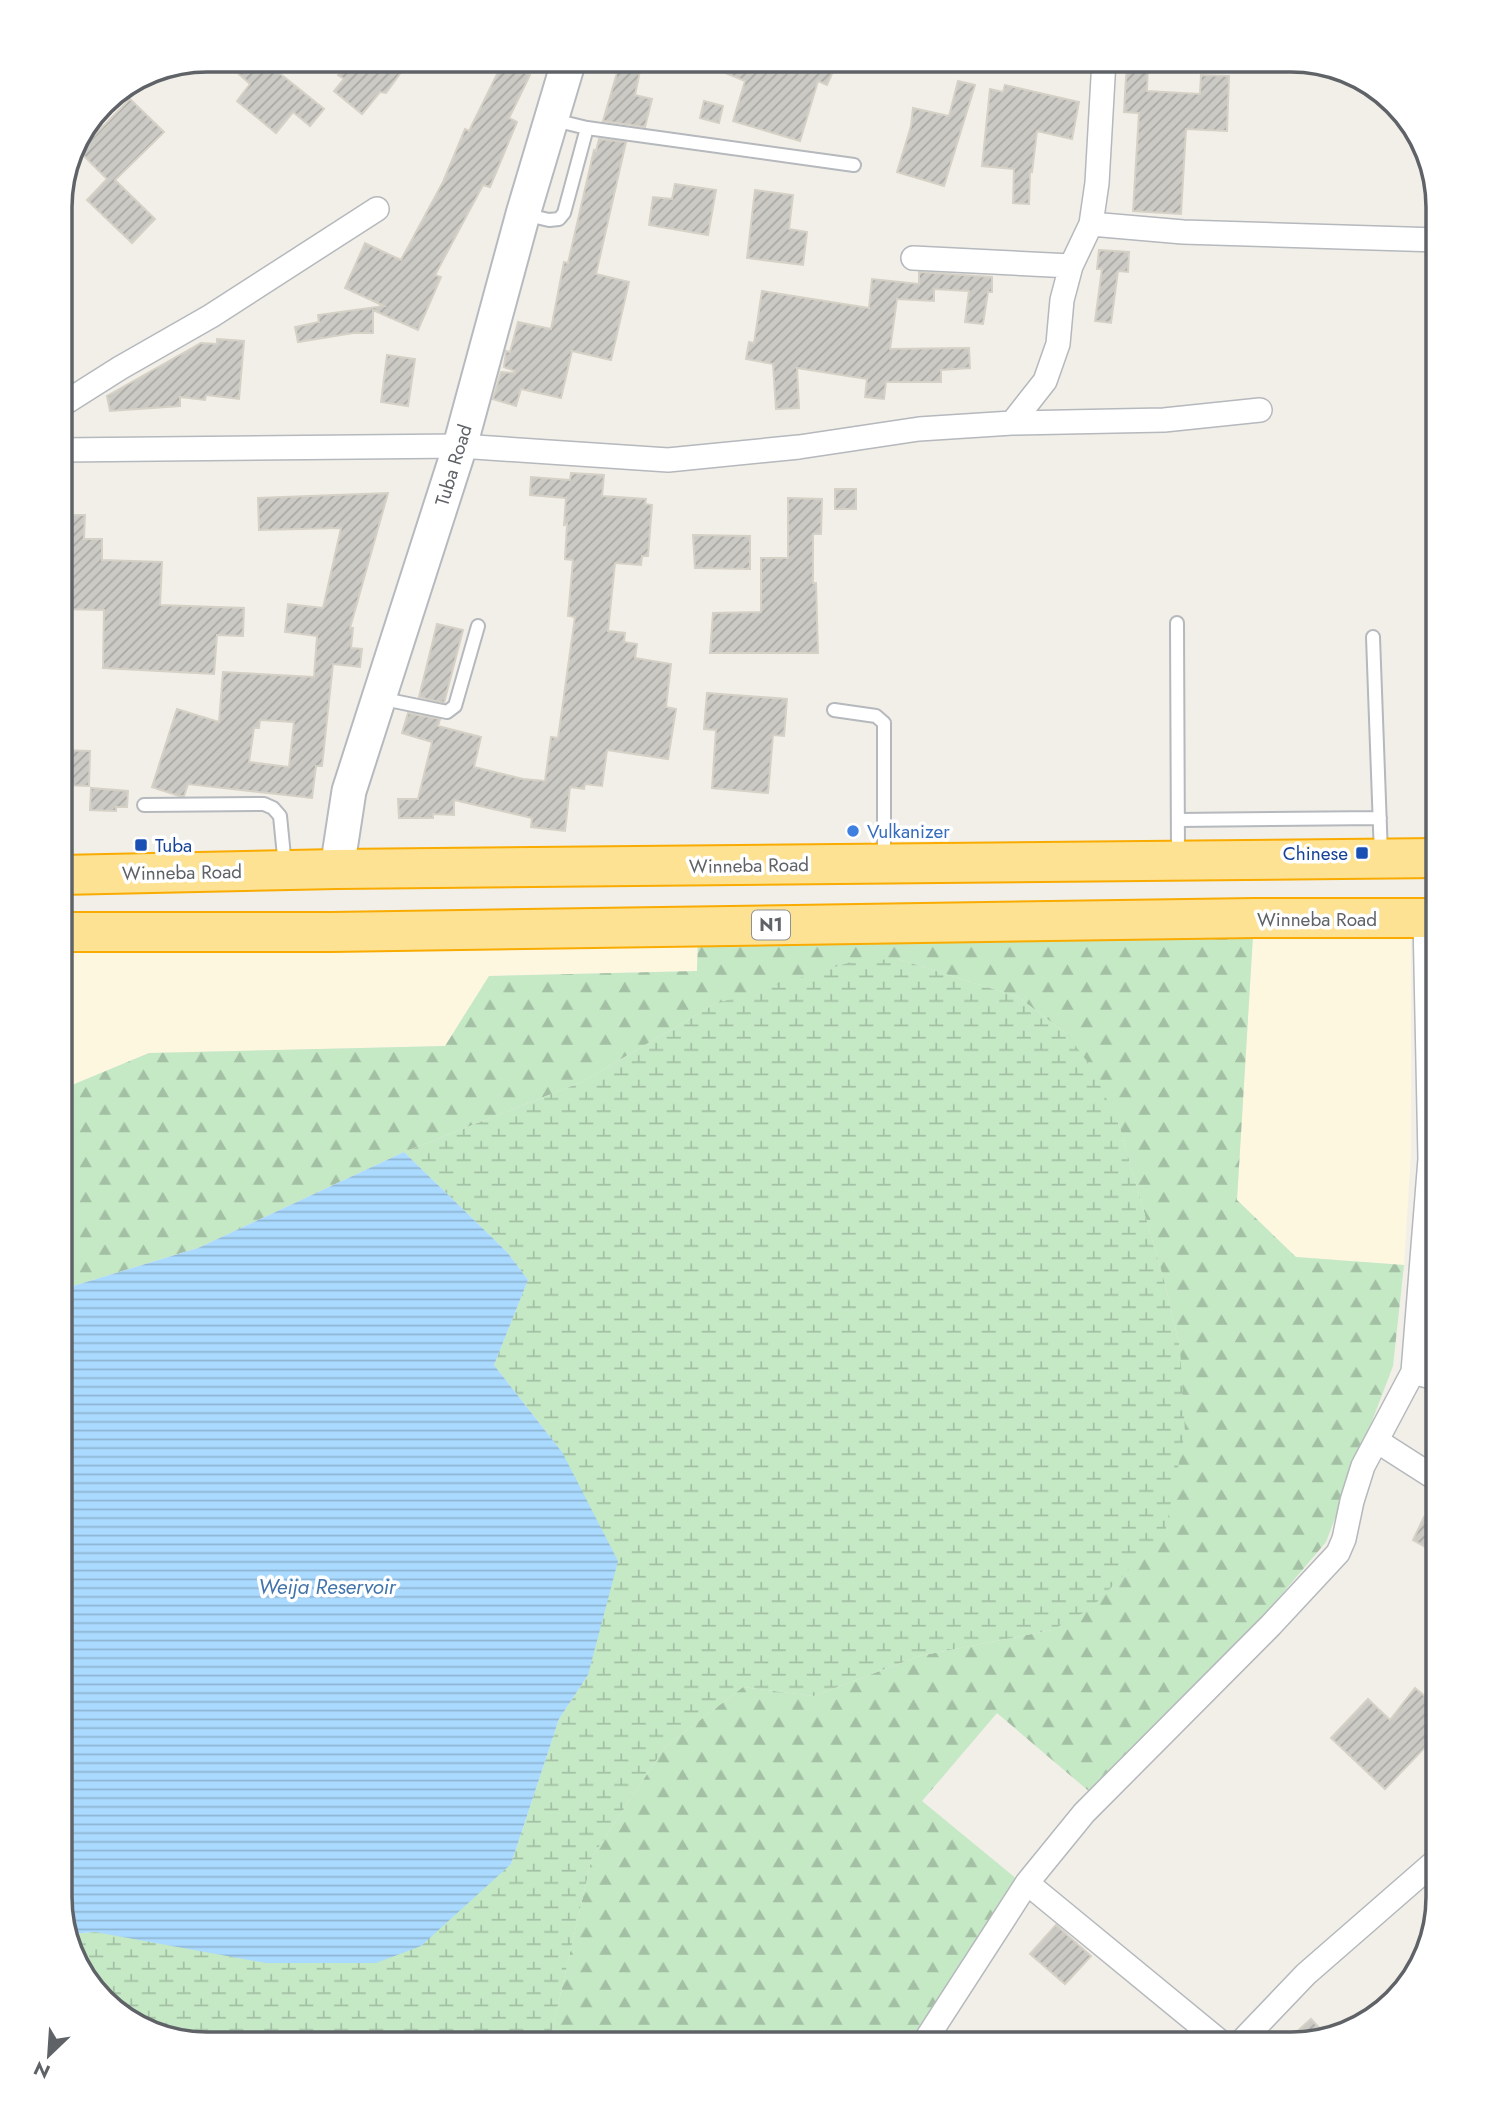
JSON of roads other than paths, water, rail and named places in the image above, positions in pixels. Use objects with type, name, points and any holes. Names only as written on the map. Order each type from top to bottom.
[{"type":"highway","name":"Winneba Road","points":[[72,875],[337,869],[1426,858]]},
{"type":"highway","points":[[1253,860],[1255,918]]},
{"type":"highway","name":"Winneba Road","points":[[72,935],[103,932],[317,932],[1255,918],[1426,919]]},
{"type":"street","name":"Tuba Road","points":[[337,869],[349,791],[460,446],[523,214],[565,72]]},
{"type":"street","points":[[1012,423],[1045,381],[1058,344],[1062,300],[1071,266],[1091,224],[1097,183],[1103,72]]},
{"type":"street","points":[[72,398],[211,316],[377,209]]},
{"type":"street","points":[[1091,224],[1183,232],[1426,240]]},
{"type":"street","points":[[913,258],[1071,266]]},
{"type":"street","points":[[72,450],[460,446],[668,460],[799,447],[919,429],[1012,423],[1164,420],[1260,410]]},
{"type":"street","points":[[931,2032],[1027,1883],[1084,1813],[1272,1625],[1338,1553],[1363,1466],[1413,1372],[1426,1240]]},
{"type":"street","points":[[1413,1372],[1426,1376]]},
{"type":"street","points":[[1377,1441],[1426,1472]]},
{"type":"street","points":[[1251,2032],[1306,1974],[1426,1869]]},
{"type":"street","points":[[1027,1883],[1207,2032]]},
{"type":"lane","points":[[551,119],[587,128],[854,165]]},
{"type":"lane","points":[[523,214],[549,220],[559,219],[564,213],[587,128]]},
{"type":"lane","points":[[1177,623],[1178,861]]},
{"type":"lane","points":[[378,698],[447,712],[455,706],[478,626]]},
{"type":"lane","points":[[1373,638],[1381,859]]},
{"type":"lane","points":[[834,710],[876,716],[884,723],[884,864]]},
{"type":"lane","points":[[144,805],[269,806],[280,816],[286,870]]},
{"type":"lane","points":[[1178,820],[1380,818]]},
{"type":"water","name":"Weija Reservoir","points":[[404,1152],[507,1252],[528,1280],[494,1365],[562,1452],[618,1561],[588,1675],[559,1719],[511,1864],[421,1946],[376,1963],[266,1963],[95,1932],[76,1932],[72,1897],[72,1286],[198,1248]]},
{"type":"place","name":"Vulkanizer","points":[[853,831]]},
{"type":"place","name":"Tuba","points":[[141,845]]},
{"type":"place","name":"Chinese","points":[[1362,853]]}]
